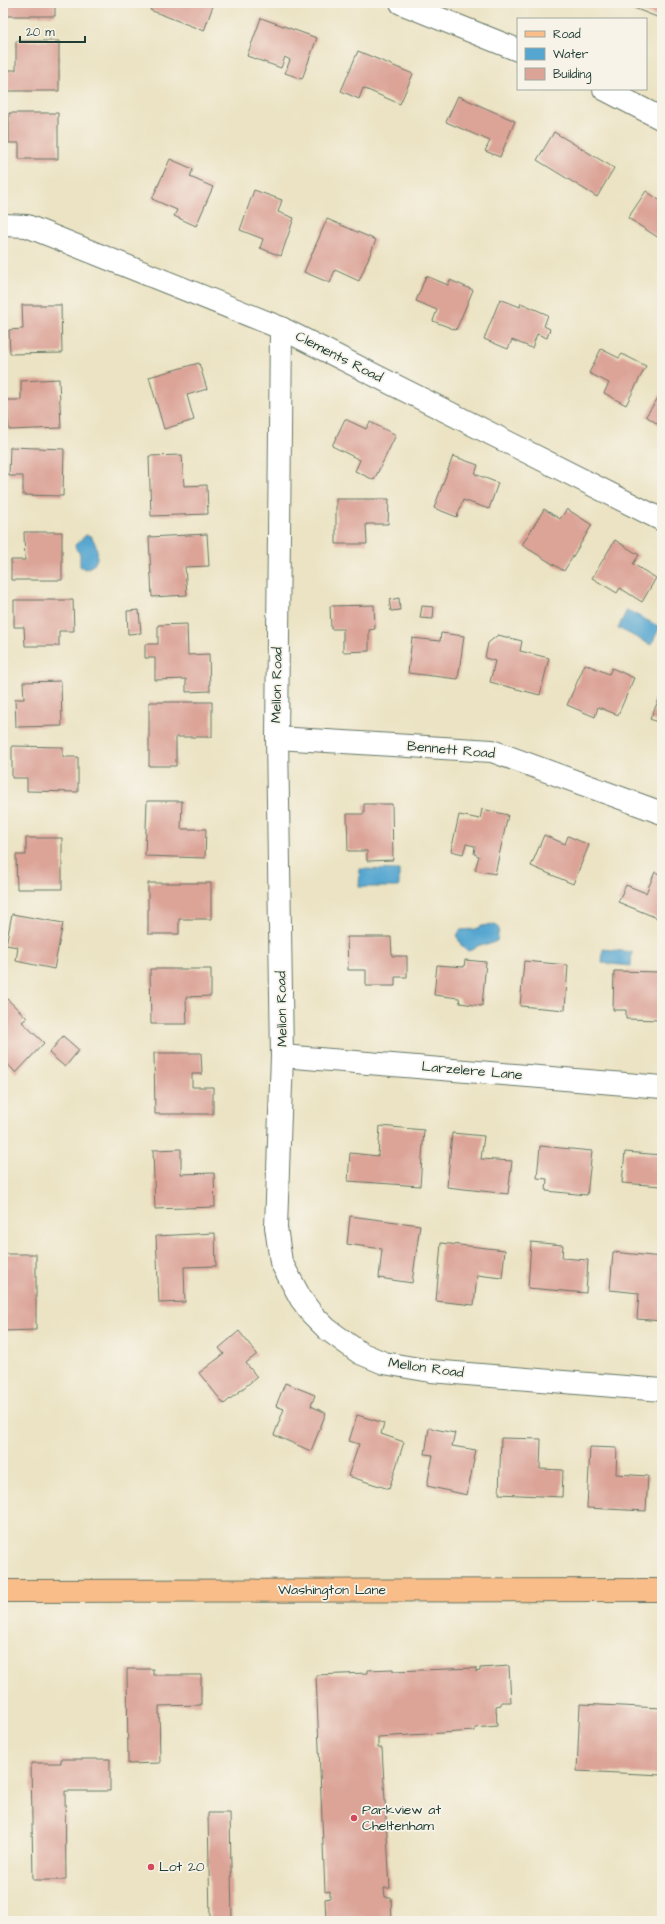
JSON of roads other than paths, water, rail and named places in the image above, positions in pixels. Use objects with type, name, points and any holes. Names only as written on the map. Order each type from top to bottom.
[{"type":"main road","name":"Washington Lane","points":[[3,1591],[662,1590]]},
{"type":"street","points":[[401,3],[517,50]]},
{"type":"street","points":[[606,90],[644,108],[662,119]]},
{"type":"street","name":"Clements Road","points":[[3,225],[27,226],[281,328],[662,520]]},
{"type":"street","name":"Mellon Road","points":[[281,328],[277,738],[282,1056],[276,1227],[281,1262],[300,1299],[327,1329],[360,1353],[384,1363],[439,1372],[662,1390]]},
{"type":"street","name":"Bennett Road","points":[[277,738],[492,750],[662,813]]},
{"type":"street","name":"Larzelere Lane","points":[[282,1056],[662,1087]]},
{"type":"water","points":[[86,535],[91,536],[94,541],[97,556],[94,564],[85,569],[80,566],[80,554],[75,545]]},
{"type":"water","points":[[627,610],[660,627],[651,645],[618,628]]},
{"type":"water","points":[[360,869],[399,870],[399,887],[359,887]]},
{"type":"water","points":[[495,924],[499,929],[497,941],[487,945],[479,945],[468,951],[461,945],[457,936],[460,930],[476,929],[482,926]]},
{"type":"water","points":[[603,949],[632,952],[631,966],[602,963]]},
{"type":"place","name":"Parkview at Cheltenham","points":[[354,1818]]},
{"type":"place","name":"Lot 20","points":[[151,1867]]}]
